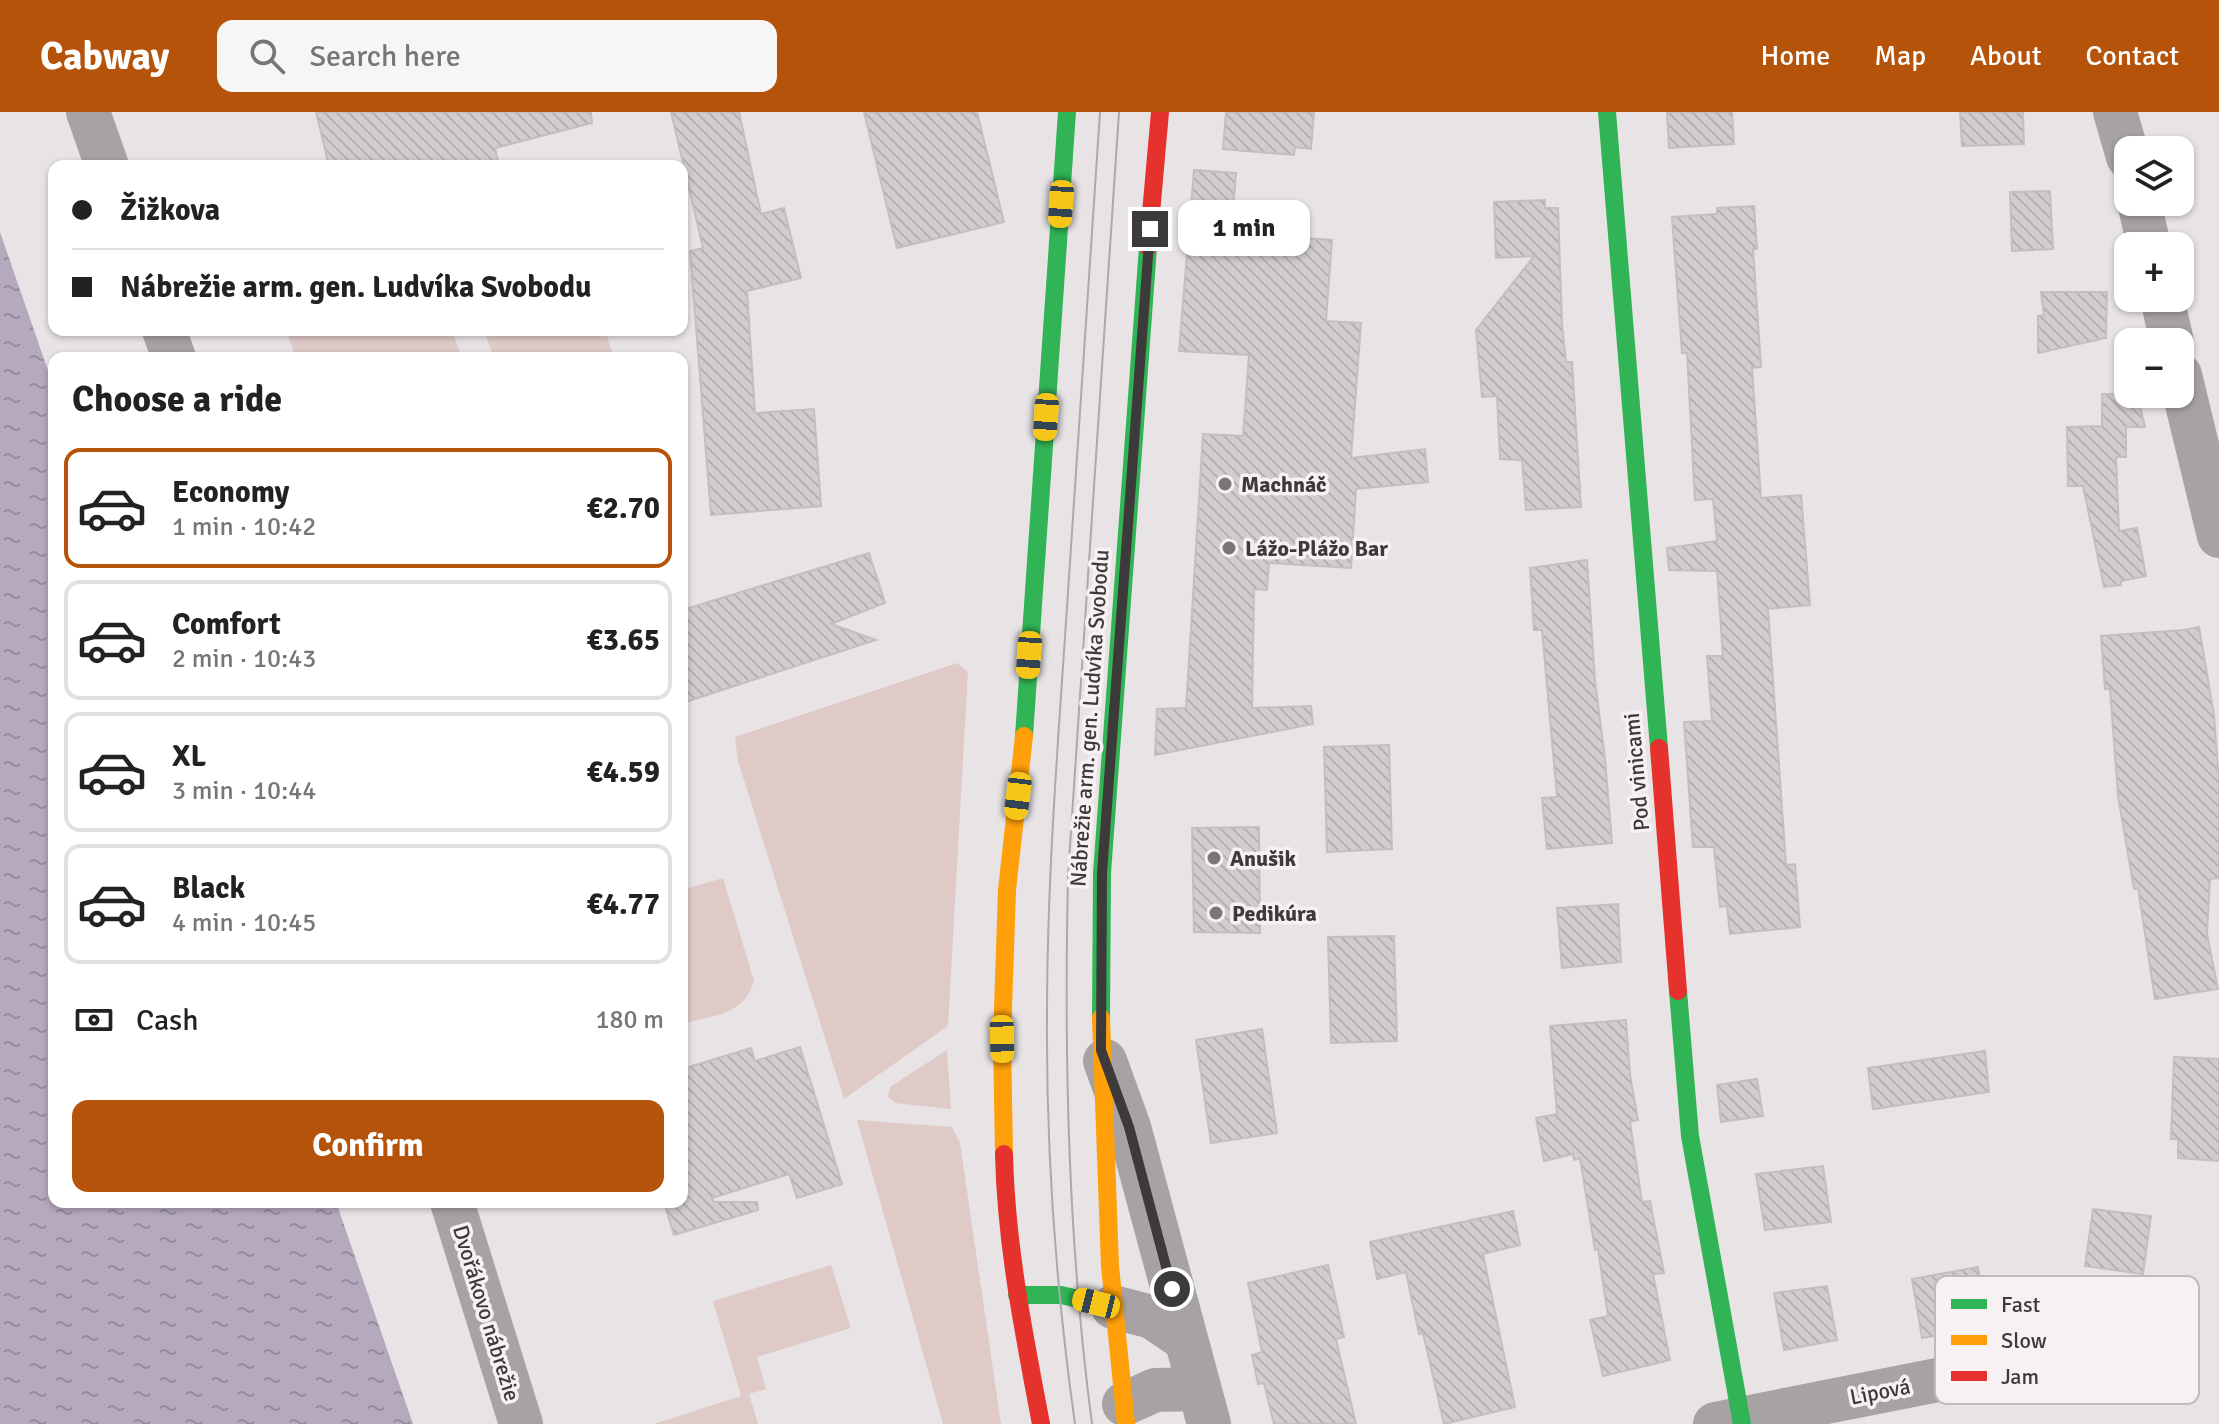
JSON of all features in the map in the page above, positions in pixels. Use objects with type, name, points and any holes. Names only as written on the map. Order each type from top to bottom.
[{"type":"main road","points":[[1041,1424],[1017,1295],[1005,1191],[1002,1039],[1007,890],[1022,765],[1067,112]]},
{"type":"main road","name":"Nábrežie arm. gen. Ludvíka Svobodu","points":[[1125,1414],[1113,1307],[1101,1050],[1102,873],[1135,405],[1160,112]]},
{"type":"main road","name":"Pod vinicami","points":[[1607,112],[1690,1136],[1733,1422]]},
{"type":"main road","points":[[1017,1295],[1061,1295],[1113,1307]]},
{"type":"street","points":[[88,112],[105,160]]},
{"type":"street","points":[[2188,408],[2219,536]]},
{"type":"street","points":[[1101,1050],[1129,1127],[1204,1406]]},
{"type":"street","name":"Dvořákovo nábrežie","points":[[454,1208],[521,1424]]},
{"type":"street","points":[[1113,1307],[1152,1317],[1186,1340]]},
{"type":"street","name":"Lipová","points":[[1733,1422],[1935,1381]]},
{"type":"street","points":[[1125,1414],[1155,1390],[1204,1406]]},
{"type":"shaded area","points":[[288,336],[454,336],[460,352],[294,352]]},
{"type":"shaded area","points":[[486,336],[607,336],[612,352],[492,352]]},
{"type":"shaded area","points":[[957,663],[968,672],[948,1026],[844,1099],[738,761],[735,737]]},
{"type":"shaded area","points":[[723,878],[754,981],[749,993],[735,1008],[688,1023],[688,888]]},
{"type":"shaded area","points":[[947,1050],[951,1109],[895,1103],[888,1097],[890,1087]]},
{"type":"shaded area","points":[[857,1120],[952,1127],[960,1143],[1001,1424],[943,1424]]},
{"type":"shaded area","points":[[831,1265],[851,1328],[757,1357],[766,1389],[749,1394],[758,1424],[654,1424],[741,1396],[713,1301]]},
{"type":"water","points":[[0,232],[48,371],[48,1208],[338,1208],[413,1424],[0,1424]]},
{"type":"building","points":[[316,112],[591,112],[592,123],[495,148],[498,160],[328,160]]},
{"type":"building","points":[[671,112],[739,112],[761,214],[784,208],[801,278],[747,291],[755,413],[814,409],[821,506],[711,515],[690,251],[703,248],[688,184],[688,160],[682,160]]},
{"type":"building","points":[[864,112],[977,112],[1004,222],[897,248]]},
{"type":"building","points":[[1226,112],[1314,112],[1311,149],[1295,147],[1294,155],[1223,149]]},
{"type":"building","points":[[1667,112],[1732,112],[1734,144],[1669,148]]},
{"type":"building","points":[[1960,112],[2023,112],[2024,144],[1962,146]]},
{"type":"building","points":[[1194,170],[1236,173],[1231,233],[1332,240],[1326,321],[1361,323],[1351,458],[1425,449],[1428,482],[1356,489],[1351,568],[1269,563],[1267,590],[1254,589],[1252,708],[1311,706],[1313,724],[1155,755],[1157,709],[1186,708],[1203,434],[1243,436],[1249,355],[1179,351]]},
{"type":"building","points":[[2050,191],[2053,249],[2012,251],[2010,192]]},
{"type":"building","points":[[1545,200],[1545,208],[1558,208],[1562,324],[1566,362],[1572,362],[1581,507],[1526,510],[1522,460],[1500,459],[1497,396],[1482,397],[1476,330],[1534,256],[1496,258],[1494,202]]},
{"type":"building","points":[[1754,206],[1757,249],[1753,249],[1761,367],[1752,368],[1761,498],[1801,495],[1810,605],[1768,609],[1786,865],[1795,864],[1800,927],[1730,934],[1727,906],[1720,907],[1714,847],[1693,847],[1684,722],[1712,721],[1707,656],[1723,656],[1717,571],[1669,570],[1667,548],[1717,541],[1713,499],[1695,500],[1687,353],[1682,353],[1672,217],[1717,214],[1717,208]]},
{"type":"building","points":[[2041,292],[2107,292],[2106,338],[2038,353],[2038,316],[2044,315]]},
{"type":"building","points":[[2102,394],[2114,394],[2114,408],[2140,408],[2145,427],[2126,427],[2126,457],[2116,457],[2119,531],[2137,528],[2146,576],[2104,587],[2083,486],[2068,486],[2067,427],[2102,426]]},
{"type":"building","points":[[869,553],[885,603],[831,624],[876,640],[688,701],[688,608]]},
{"type":"building","points":[[1587,560],[1595,681],[1612,843],[1547,849],[1542,798],[1557,797],[1542,630],[1534,630],[1530,568]]},
{"type":"building","points":[[2199,627],[2214,715],[2219,783],[2219,878],[2210,879],[2207,934],[2218,989],[2155,999],[2138,888],[2134,889],[2118,796],[2110,689],[2105,689],[2101,636]]},
{"type":"building","points":[[1389,745],[1392,849],[1327,852],[1324,747]]},
{"type":"building","points":[[1259,827],[1260,933],[1194,932],[1192,828]]},
{"type":"building","points":[[1618,904],[1621,962],[1562,968],[1557,908]]},
{"type":"building","points":[[1394,936],[1397,1041],[1331,1043],[1328,937]]},
{"type":"building","points":[[1626,1020],[1630,1075],[1638,1120],[1630,1122],[1642,1202],[1650,1201],[1664,1273],[1653,1274],[1670,1360],[1603,1376],[1590,1320],[1608,1316],[1580,1158],[1574,1160],[1573,1154],[1544,1161],[1536,1118],[1557,1114],[1550,1026]]},
{"type":"building","points":[[1262,1029],[1277,1133],[1211,1143],[1196,1040]]},
{"type":"building","points":[[800,1047],[842,1184],[797,1198],[789,1174],[712,1198],[714,1202],[757,1202],[758,1210],[674,1235],[666,1208],[688,1208],[688,1067],[751,1048],[755,1061]]},
{"type":"building","points":[[1985,1051],[1989,1092],[1873,1109],[1868,1068]]},
{"type":"building","points":[[2174,1057],[2219,1059],[2219,1161],[2178,1158],[2178,1139],[2171,1139]]},
{"type":"building","points":[[1757,1079],[1763,1116],[1721,1122],[1717,1085]]},
{"type":"building","points":[[1823,1166],[1831,1222],[1765,1230],[1756,1174]]},
{"type":"building","points":[[2093,1209],[2151,1216],[2143,1274],[2085,1266]]},
{"type":"building","points":[[1513,1211],[1520,1245],[1483,1254],[1515,1407],[1444,1424],[1423,1333],[1419,1334],[1406,1272],[1377,1279],[1370,1242]]},
{"type":"building","points":[[1328,1265],[1344,1337],[1336,1339],[1356,1424],[1274,1424],[1264,1383],[1258,1384],[1252,1355],[1262,1352],[1248,1283]]},
{"type":"building","points":[[1978,1267],[1979,1276],[1935,1276],[1935,1336],[1922,1338],[1912,1279]]},
{"type":"building","points":[[1827,1286],[1837,1340],[1784,1350],[1774,1293]]},
{"type":"tram line","points":[[1075,1424],[1062,1322],[1050,1169],[1047,965],[1057,760],[1100,112]]},
{"type":"tram line","points":[[1092,1424],[1078,1287],[1070,1151],[1068,876],[1119,112]]},
{"type":"traffic: fast","points":[[1024,736],[1067,112]]},
{"type":"traffic: fast","points":[[1607,112],[1659,748]]},
{"type":"traffic: fast","points":[[1101,1018],[1102,873],[1148,247]]},
{"type":"traffic: fast","points":[[1678,991],[1690,1136],[1742,1424]]},
{"type":"traffic: fast","points":[[1017,1295],[1061,1295],[1113,1307]]},
{"type":"traffic: slow","points":[[1004,1154],[1002,1039],[1007,890],[1024,736]]},
{"type":"traffic: slow","points":[[1101,1018],[1110,1266],[1126,1424]]},
{"type":"traffic: jam","points":[[1148,247],[1160,112]]},
{"type":"traffic: jam","points":[[1659,748],[1678,991]]},
{"type":"traffic: jam","points":[[1004,1154],[1012,1256],[1041,1424]]},
{"type":"place","name":"Machnáč","points":[[1225,484]]},
{"type":"place","name":"Lážo-Plážo Bar","points":[[1229,548]]},
{"type":"place","name":"Anušik","points":[[1214,858]]},
{"type":"place","name":"Pedikúra","points":[[1216,913]]},
{"type":"route","points":[[1150,229],[1102,873],[1101,1050],[1129,1127],[1172,1289]]}]
